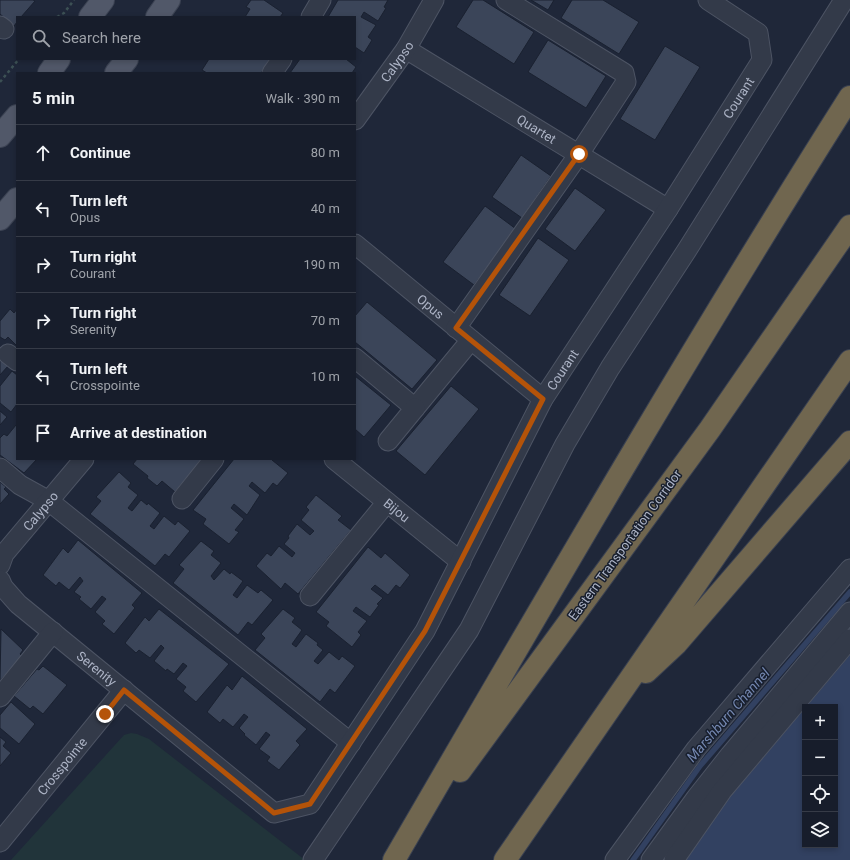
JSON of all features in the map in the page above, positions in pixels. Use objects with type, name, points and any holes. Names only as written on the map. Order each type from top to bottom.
[{"type":"highway","points":[[394,860],[597,510],[850,97]]},
{"type":"highway","name":"Eastern Transportation Corridor","points":[[394,860],[710,429],[850,226]]},
{"type":"highway","points":[[505,860],[850,361]]},
{"type":"highway","points":[[613,703],[676,644],[850,442]]},
{"type":"main road","points":[[158,16],[169,0]]},
{"type":"main road","points":[[50,72],[58,60]]},
{"type":"main road","points":[[117,72],[126,60]]},
{"type":"main road","points":[[0,136],[16,117]]},
{"type":"main road","points":[[0,220],[16,200]]},
{"type":"street","points":[[312,16],[321,0]]},
{"type":"street","name":"Calypso","points":[[356,119],[406,49],[434,0]]},
{"type":"street","points":[[456,328],[579,154],[626,82],[626,76],[594,54],[506,0]]},
{"type":"street","name":"Courant","points":[[274,813],[310,804],[425,631],[543,399],[668,209],[762,60],[758,33],[708,0]]},
{"type":"street","points":[[313,860],[469,630],[565,444],[610,368],[687,250],[844,0]]},
{"type":"street","name":"Quartet","points":[[406,49],[668,209]]},
{"type":"street","points":[[273,72],[281,60]]},
{"type":"street","name":"Opus","points":[[356,245],[543,399]]},
{"type":"street","points":[[388,441],[471,340]]},
{"type":"street","points":[[356,359],[415,408]]},
{"type":"street","name":"Calypso","points":[[0,565],[4,554],[83,460]]},
{"type":"street","points":[[182,499],[213,460]]},
{"type":"street","name":"Bijou","points":[[335,460],[461,562]]},
{"type":"street","points":[[0,468],[20,485],[49,501],[351,742]]},
{"type":"street","points":[[310,596],[387,502]]},
{"type":"street","points":[[615,860],[696,748],[850,569]]},
{"type":"street","name":"Serenity","points":[[0,580],[3,587],[18,604],[274,813]]},
{"type":"street","points":[[651,860],[700,791],[850,612]]},
{"type":"street","points":[[0,697],[53,632]]},
{"type":"street","points":[[674,860],[722,791],[850,639]]},
{"type":"street","name":"Crosspointe","points":[[0,842],[124,690]]},
{"type":"path","points":[[59,16],[64,13],[74,0]]},
{"type":"path","points":[[0,82],[18,60]]},
{"type":"shaded area","points":[[131,733],[149,739],[305,860],[11,860],[124,735]]},
{"type":"water","points":[[850,655],[850,860],[686,860],[719,810],[802,712],[802,848],[838,848],[838,704],[809,704]]},
{"type":"building","points":[[0,0],[35,1],[22,16],[16,16],[16,23],[14,26],[0,14]]},
{"type":"building","points":[[251,0],[264,0],[283,13],[281,16],[246,16],[250,9],[246,7]]},
{"type":"building","points":[[338,0],[388,0],[384,7],[386,8],[378,21],[364,12],[361,17],[376,25],[368,37],[372,40],[364,53],[356,48],[356,16],[329,16]]},
{"type":"building","points":[[473,0],[483,0],[534,32],[514,64],[456,27]]},
{"type":"building","points":[[531,0],[554,0],[548,10]]},
{"type":"building","points":[[572,0],[603,0],[639,22],[619,54],[561,18]]},
{"type":"building","points":[[548,40],[606,76],[586,108],[528,72]]},
{"type":"building","points":[[665,46],[700,67],[655,140],[620,119]]},
{"type":"building","points":[[208,60],[269,60],[262,72],[205,72],[202,70]]},
{"type":"building","points":[[299,60],[347,60],[356,67],[353,72],[291,72]]},
{"type":"building","points":[[521,155],[551,176],[522,218],[492,197]]},
{"type":"building","points":[[575,188],[606,210],[575,251],[545,229]]},
{"type":"building","points":[[485,206],[516,229],[474,285],[443,262]]},
{"type":"building","points":[[538,238],[569,260],[530,316],[499,295]]},
{"type":"building","points":[[367,302],[437,360],[412,389],[356,343],[356,315]]},
{"type":"building","points":[[10,309],[14,313],[16,310],[16,345],[8,337],[5,340],[0,337],[0,321]]},
{"type":"building","points":[[0,357],[8,366],[0,375]]},
{"type":"building","points":[[12,371],[16,374],[16,405],[11,412],[0,403],[0,386]]},
{"type":"building","points":[[356,377],[391,405],[364,437],[356,430]]},
{"type":"building","points":[[451,386],[479,409],[425,475],[396,451]]},
{"type":"building","points":[[0,411],[7,417],[0,425]]},
{"type":"building","points":[[16,425],[16,460],[36,460],[24,473],[0,455],[0,438],[4,434],[7,436]]},
{"type":"building","points":[[136,460],[201,460],[175,492],[162,481],[157,486],[147,478],[148,476],[133,464]]},
{"type":"building","points":[[233,460],[272,460],[288,473],[277,486],[273,483],[265,493],[252,482],[249,486],[260,495],[247,515],[234,504],[231,508],[244,519],[235,530],[239,532],[229,544],[203,524],[206,519],[193,510]]},
{"type":"building","points":[[119,472],[131,483],[128,487],[138,495],[128,508],[132,511],[141,500],[147,505],[148,503],[160,513],[150,526],[154,529],[164,516],[175,525],[178,521],[190,531],[169,557],[165,554],[155,566],[90,514],[101,501],[96,497]]},
{"type":"building","points":[[0,482],[6,487],[4,489],[9,494],[0,504]]},
{"type":"building","points":[[316,495],[342,516],[338,520],[351,530],[298,594],[285,583],[281,589],[256,566],[267,553],[271,556],[279,546],[292,557],[295,553],[284,544],[297,524],[310,535],[314,531],[301,520],[309,510],[306,507]]},
{"type":"building","points":[[78,540],[142,593],[132,605],[135,608],[114,634],[102,624],[105,621],[95,612],[106,599],[102,596],[91,609],[79,599],[81,597],[74,592],[83,581],[80,577],[69,590],[59,582],[56,586],[43,575],[63,548],[68,553]]},
{"type":"building","points":[[201,541],[214,551],[211,555],[221,563],[211,576],[214,580],[224,569],[230,574],[231,572],[243,581],[233,595],[237,598],[247,585],[258,593],[261,590],[273,600],[252,625],[248,622],[238,635],[173,583],[184,569],[179,565]]},
{"type":"building","points":[[368,547],[381,558],[385,553],[410,575],[400,588],[396,585],[388,595],[375,585],[371,589],[383,598],[377,604],[379,605],[370,617],[356,607],[353,611],[367,621],[358,632],[361,635],[352,647],[326,626],[329,622],[316,612]]},
{"type":"building","points":[[159,609],[229,664],[196,702],[183,691],[186,687],[176,679],[187,666],[183,663],[174,674],[167,669],[166,671],[154,661],[164,648],[161,645],[150,658],[139,650],[136,653],[125,643],[145,617],[149,621]]},
{"type":"building","points":[[283,609],[295,618],[292,622],[302,630],[292,644],[296,647],[306,634],[318,643],[317,645],[323,650],[314,661],[318,664],[329,652],[339,660],[342,656],[355,666],[335,693],[330,689],[320,702],[255,650],[265,638],[261,634]]},
{"type":"building","points":[[1,629],[23,650],[20,654],[22,656],[0,681]]},
{"type":"building","points":[[43,666],[67,685],[43,714],[33,706],[30,709],[14,696],[37,669],[39,670]]},
{"type":"building","points":[[242,676],[307,729],[296,741],[300,745],[279,770],[267,761],[270,757],[259,749],[270,735],[266,732],[256,745],[244,735],[245,734],[239,728],[248,717],[244,714],[233,727],[223,719],[220,723],[207,712],[227,685],[232,690]]},
{"type":"building","points":[[11,702],[35,724],[19,744],[0,728],[0,715]]},
{"type":"building","points":[[0,737],[6,742],[3,746],[11,753],[0,766]]},
{"type":"waterway","name":"Marshburn Channel","points":[[633,860],[700,766],[850,592]]},
{"type":"route","points":[[105,714],[124,690],[274,813],[310,804],[425,631],[543,399],[456,328],[579,154]]}]
